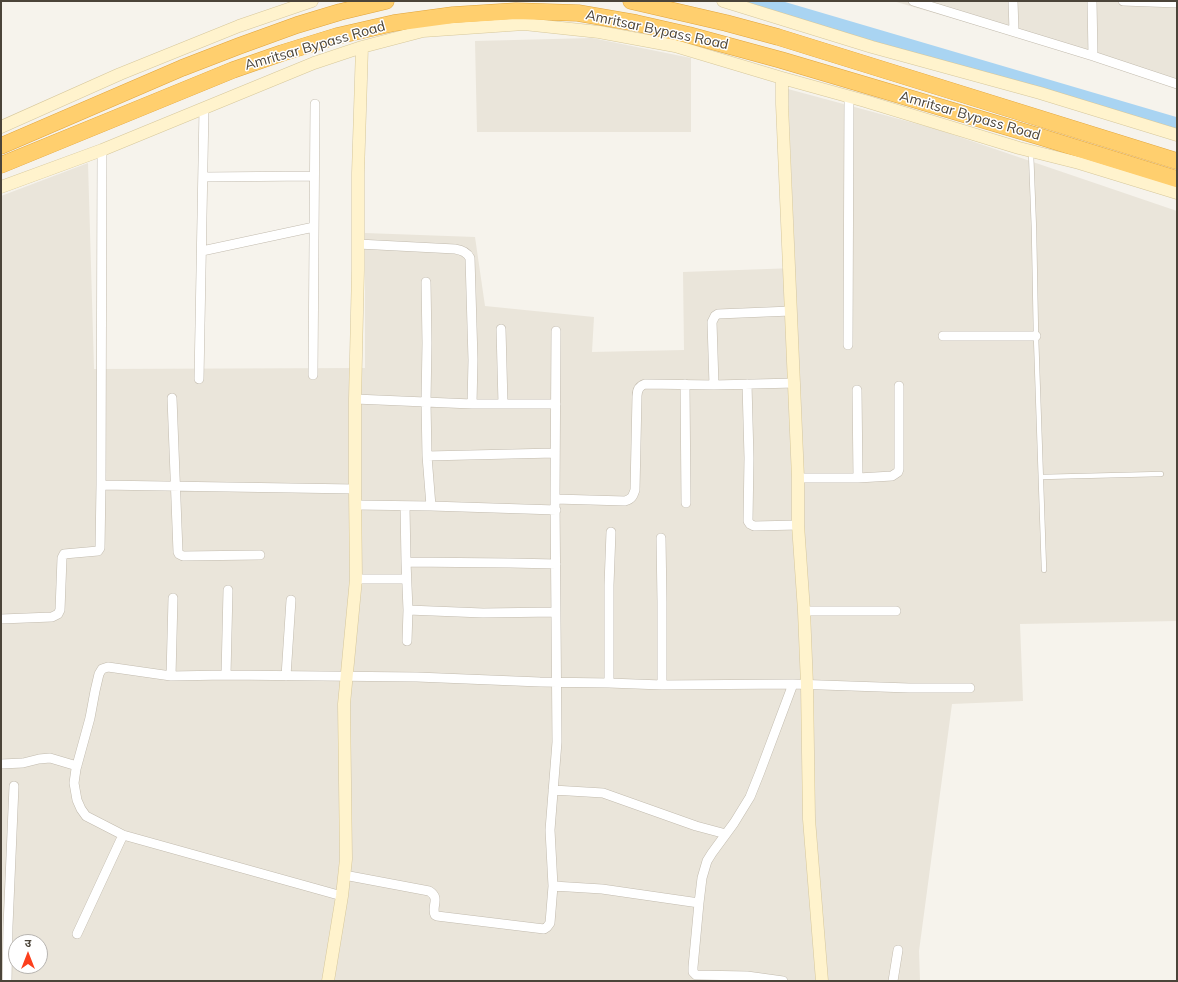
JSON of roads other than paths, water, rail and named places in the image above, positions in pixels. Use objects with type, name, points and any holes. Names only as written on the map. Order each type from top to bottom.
[{"type":"highway","name":"Amritsar Bypass Road","points":[[1,146],[182,68],[232,49],[297,25],[340,12],[386,1]]},
{"type":"highway","name":"Amritsar Bypass Road","points":[[631,1],[726,23],[778,37],[1177,161]]},
{"type":"highway","name":"Amritsar Bypass Road","points":[[1,165],[233,70],[330,38],[401,22],[453,15],[516,11],[578,13],[636,23],[689,35],[797,65],[1041,137],[1177,179]]},
{"type":"street","points":[[1,127],[120,74],[211,37],[312,1]]},
{"type":"street","points":[[723,1],[872,47],[1040,93],[1177,135]]},
{"type":"street","points":[[913,1],[1014,31],[1177,84]]},
{"type":"street","points":[[1014,1],[1014,31]]},
{"type":"street","points":[[1092,1],[1093,56]]},
{"type":"street","points":[[1123,1],[1172,2]]},
{"type":"street","points":[[1,187],[102,150],[314,63],[362,47],[423,31],[524,24],[599,32],[675,46],[1031,152],[1079,163],[1177,192]]},
{"type":"street","points":[[328,981],[342,896],[346,859],[344,704],[356,579],[355,399],[358,173],[362,47]]},
{"type":"street","points":[[782,78],[798,478],[798,525],[804,610],[807,685],[809,819],[822,981]]},
{"type":"street","points":[[848,345],[849,97]]},
{"type":"street","points":[[313,375],[315,104]]},
{"type":"street","points":[[199,379],[204,108]]},
{"type":"street","points":[[1,619],[52,617],[58,614],[60,610],[63,555],[98,551],[100,548],[102,150]]},
{"type":"street","points":[[203,177],[314,176]]},
{"type":"street","points":[[202,251],[314,227]]},
{"type":"street","points":[[358,244],[455,249],[463,251],[469,256],[473,360],[472,404]]},
{"type":"street","points":[[426,282],[427,456],[431,506]]},
{"type":"street","points":[[714,385],[712,322],[715,316],[718,314],[791,311]]},
{"type":"street","points":[[500,329],[503,404]]},
{"type":"street","points":[[344,875],[429,891],[434,894],[435,897],[435,916],[544,929],[550,923],[553,886],[550,830],[557,742],[555,499],[556,331]]},
{"type":"street","points":[[943,336],[1036,336]]},
{"type":"street","points":[[555,499],[625,500],[633,497],[635,490],[636,396],[638,388],[645,384],[714,385],[794,383]]},
{"type":"street","points":[[685,384],[686,503]]},
{"type":"street","points":[[747,384],[749,458],[748,520],[750,524],[754,526],[798,525]]},
{"type":"street","points":[[798,478],[858,478],[892,476],[898,472],[899,386]]},
{"type":"street","points":[[857,390],[858,478]]},
{"type":"street","points":[[172,398],[179,554],[183,556],[260,555]]},
{"type":"street","points":[[355,399],[472,404],[556,404]]},
{"type":"street","points":[[427,456],[555,453]]},
{"type":"street","points":[[101,485],[355,489]]},
{"type":"street","points":[[355,505],[556,510]]},
{"type":"street","points":[[405,506],[408,610],[407,641]]},
{"type":"street","points":[[609,683],[609,586],[611,532]]},
{"type":"street","points":[[661,538],[662,685]]},
{"type":"street","points":[[406,562],[556,564]]},
{"type":"street","points":[[356,579],[406,579]]},
{"type":"street","points":[[226,675],[228,590]]},
{"type":"street","points":[[170,676],[173,598]]},
{"type":"street","points":[[286,676],[291,600]]},
{"type":"street","points":[[408,610],[484,613],[556,612]]},
{"type":"street","points":[[804,610],[896,611]]},
{"type":"street","points":[[342,896],[123,835],[86,816],[81,809],[75,794],[74,783],[99,674],[102,669],[108,667],[170,676],[226,675],[417,677],[662,685],[793,684],[970,688]]},
{"type":"street","points":[[783,981],[747,976],[696,975],[693,972],[693,968],[702,878],[707,861],[750,797],[793,684]]},
{"type":"street","points":[[1,764],[23,763],[50,758],[77,766]]},
{"type":"street","points":[[7,981],[4,926],[14,786]]},
{"type":"street","points":[[553,790],[603,792],[696,826],[726,834]]},
{"type":"street","points":[[77,934],[123,835]]},
{"type":"street","points":[[553,886],[602,889],[699,903]]},
{"type":"street","points":[[893,981],[898,950]]},
{"type":"lane","points":[[1031,152],[1044,570]]},
{"type":"lane","points":[[1041,477],[1161,474]]},
{"type":"waterway","points":[[748,1],[1177,127]]}]
